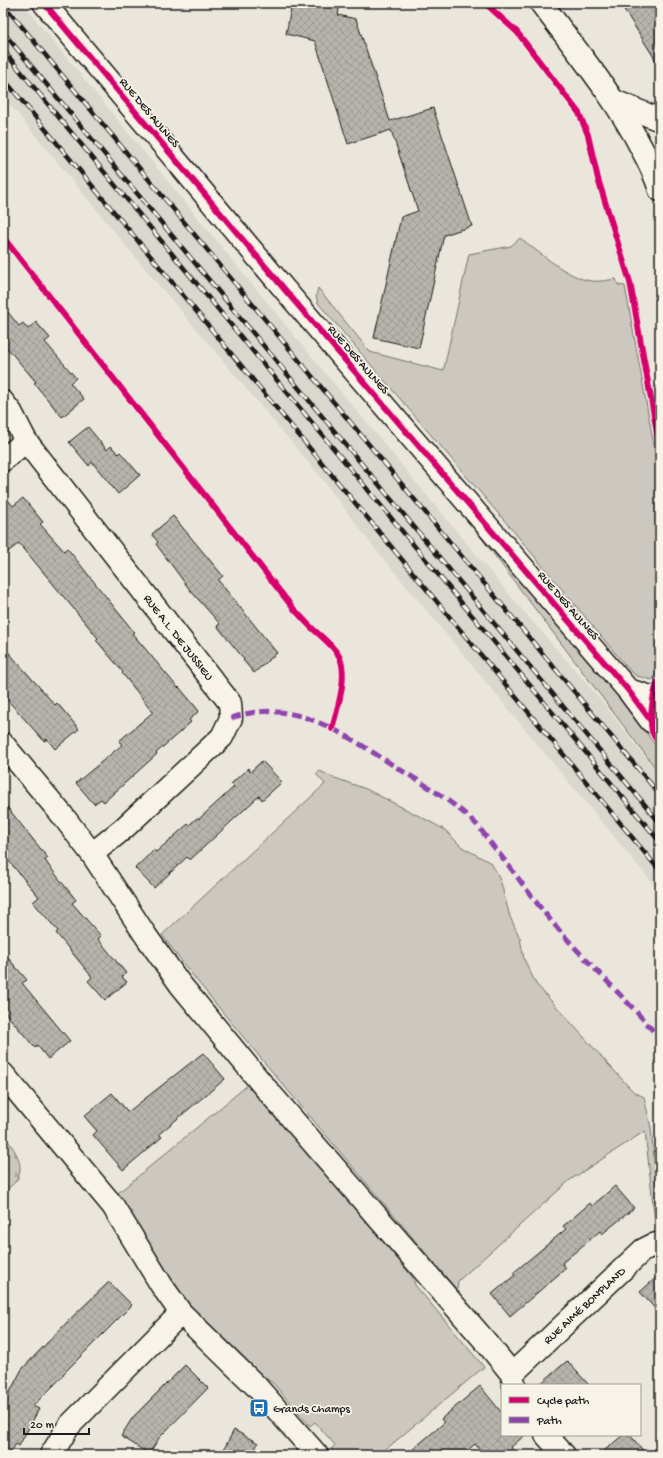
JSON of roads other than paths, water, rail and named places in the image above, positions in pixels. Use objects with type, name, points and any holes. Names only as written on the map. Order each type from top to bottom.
[{"type":"street","name":"RUE DES AULNES","points":[[44,3],[281,285],[628,690],[651,721],[660,726]]},
{"type":"street","points":[[541,3],[614,101],[636,137],[659,180]]},
{"type":"street","points":[[614,101],[660,120]]},
{"type":"street","name":"RUE A.L. DE JUSSIEU","points":[[3,402],[11,412],[26,441],[230,703],[231,718],[222,737],[123,829],[92,854]]},
{"type":"street","points":[[3,460],[26,441]]},
{"type":"street","points":[[628,690],[654,698],[660,698]]},
{"type":"street","points":[[3,744],[63,816],[92,854],[146,936],[180,984],[262,1084],[513,1379]]},
{"type":"street","points":[[3,1074],[112,1206],[162,1286],[181,1313],[257,1387],[311,1452]]},
{"type":"street","name":"RUE AIMÉ BONPLAND","points":[[513,1379],[644,1250],[652,1245],[660,1243]]},
{"type":"street","points":[[51,1455],[68,1426],[181,1313]]},
{"type":"street","points":[[547,1436],[564,1455]]},
{"type":"railway","points":[[3,4],[660,795]]},
{"type":"railway","points":[[3,32],[660,823]]},
{"type":"railway","points":[[3,50],[660,842]]},
{"type":"railway","points":[[3,78],[660,871]]},
{"type":"place","name":"Grands Champs","points":[[259,1408]]}]
